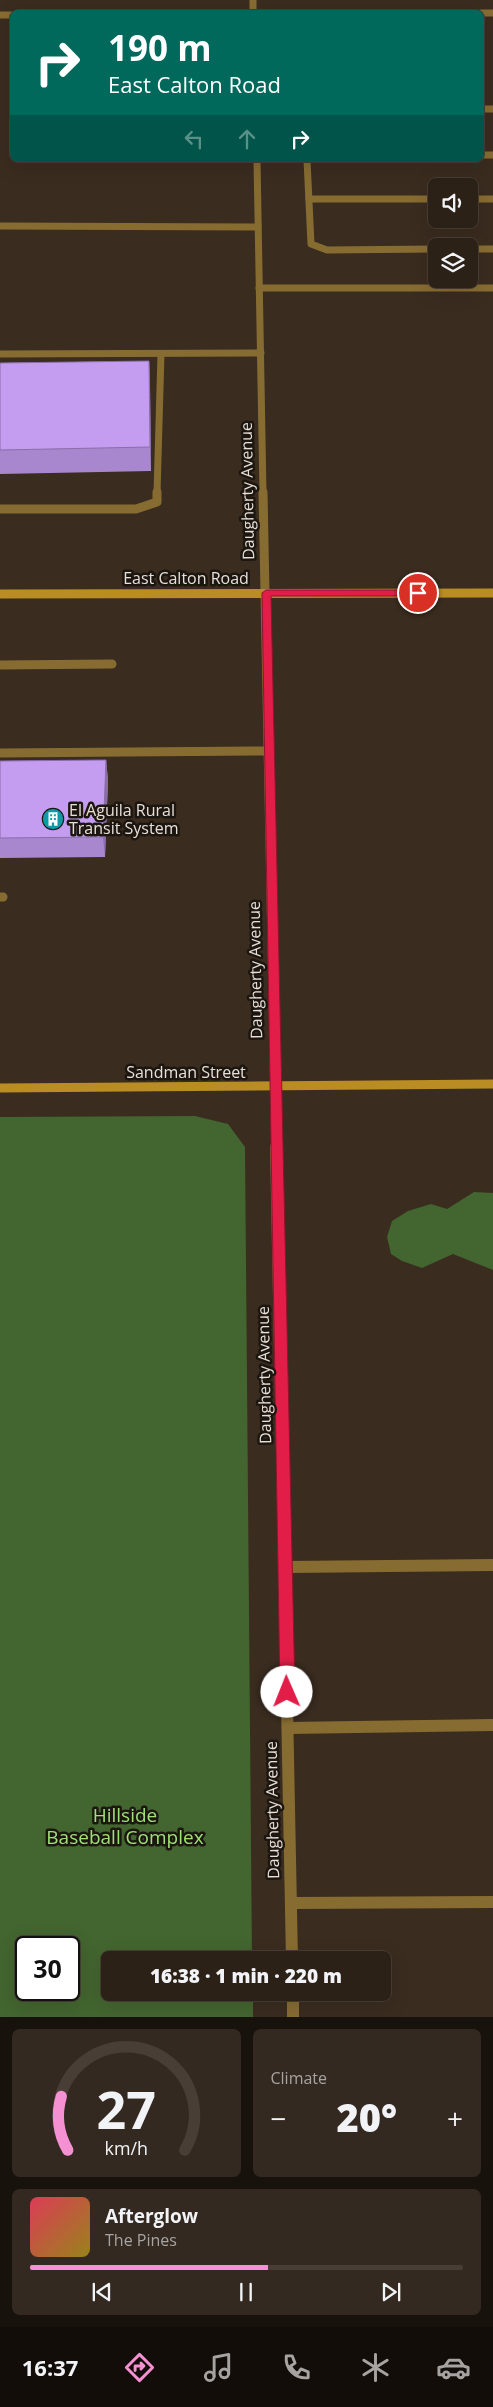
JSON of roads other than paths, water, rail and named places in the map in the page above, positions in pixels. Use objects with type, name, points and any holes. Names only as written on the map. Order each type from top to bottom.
[{"type":"street","name":"Daugherty Avenue","points":[[257,162],[274,1086],[286,1568],[292,1951]]},
{"type":"street","points":[[307,162],[311,244],[327,250],[428,249]]},
{"type":"street","points":[[309,199],[428,199]]},
{"type":"street","points":[[478,199],[493,199]]},
{"type":"street","points":[[0,226],[258,227]]},
{"type":"street","points":[[478,249],[493,249]]},
{"type":"street","points":[[259,288],[493,288]]},
{"type":"street","points":[[0,354],[261,353]]},
{"type":"street","points":[[0,509],[136,510],[157,502],[161,354]]},
{"type":"street","name":"East Calton Road","points":[[0,594],[493,593]]},
{"type":"street","points":[[0,665],[112,664]]},
{"type":"street","points":[[0,754],[269,751]]},
{"type":"street","name":"Sandman Street","points":[[0,1088],[493,1084]]},
{"type":"street","points":[[286,1568],[493,1566]]},
{"type":"street","points":[[288,1728],[493,1725]]},
{"type":"street","points":[[291,1903],[493,1902]]},
{"type":"street","points":[[293,2001],[294,2017]]},
{"type":"place","name":"El Aguila Rural Transit System","points":[[53,819]]},
{"type":"park label","name":"Hillside Baseball Complex","points":[[125,1826]]}]
